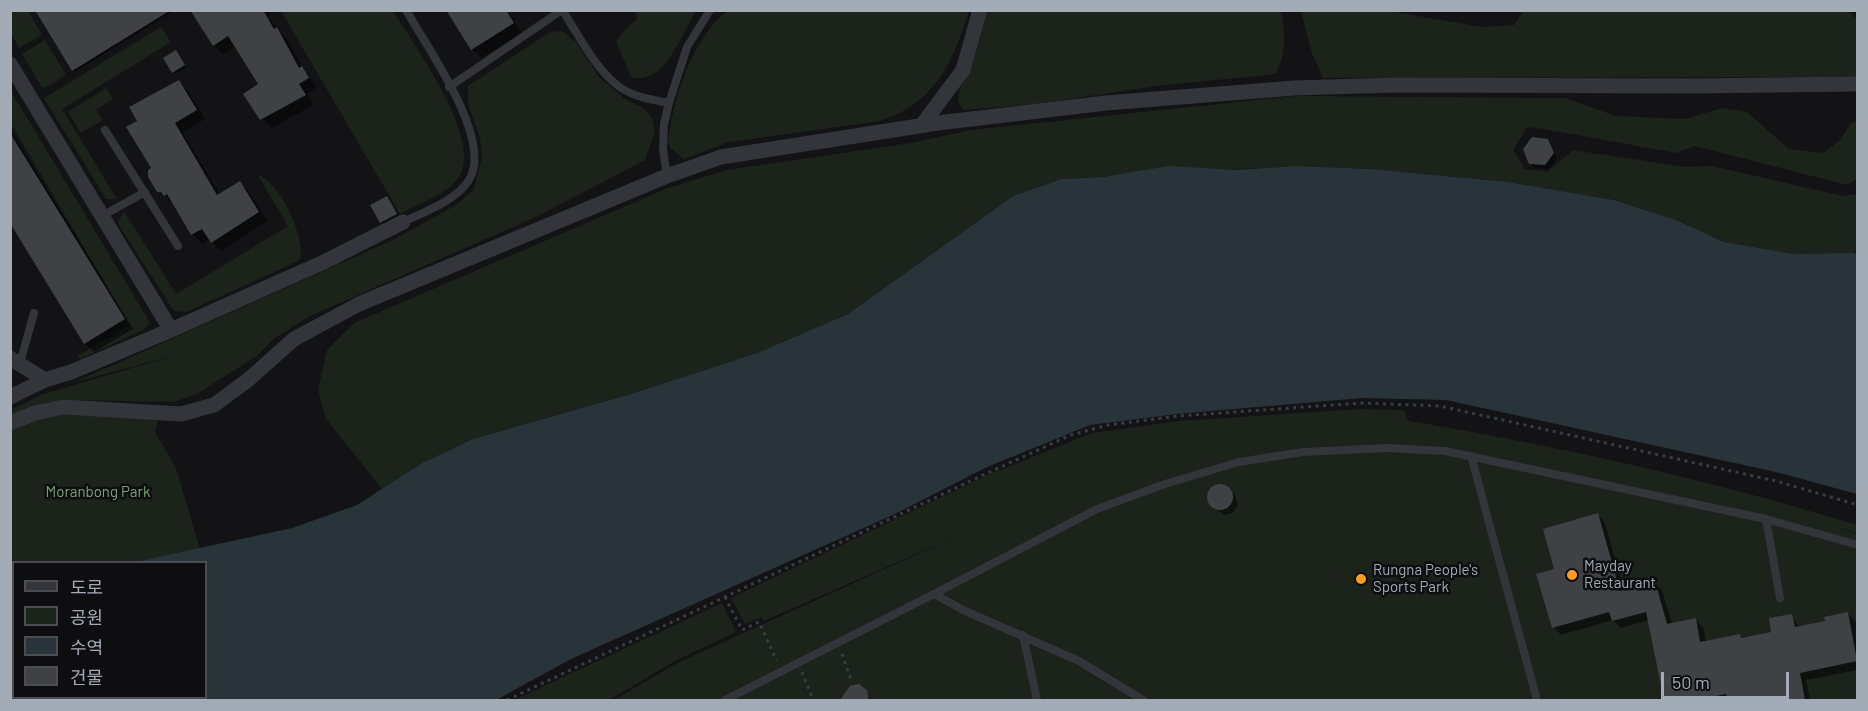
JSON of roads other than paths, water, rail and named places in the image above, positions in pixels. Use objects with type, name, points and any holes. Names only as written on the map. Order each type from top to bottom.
[{"type":"street","points":[[922,125],[963,70],[980,10]]},
{"type":"street","points":[[10,64],[171,330]]},
{"type":"street","points":[[10,423],[35,413],[63,407],[181,414],[214,405],[248,380],[294,339],[358,304],[667,176],[721,157],[922,125],[1106,103],[1294,88],[1398,85],[1857,84]]},
{"type":"street","points":[[10,397],[45,380],[71,372],[171,330],[404,222]]},
{"type":"street","points":[[15,360],[45,380]]},
{"type":"lane","points":[[404,222],[448,198],[468,182],[474,168],[474,139],[464,113],[406,10]]},
{"type":"lane","points":[[449,87],[562,10],[603,70],[620,88],[640,97],[669,103]]},
{"type":"lane","points":[[667,176],[663,149],[664,124],[669,103],[687,47],[710,10]]},
{"type":"lane","points":[[105,130],[178,246]]},
{"type":"lane","points":[[102,216],[145,192]]},
{"type":"lane","points":[[15,360],[34,313]]},
{"type":"lane","points":[[725,700],[1097,509],[1165,484],[1239,462],[1303,452],[1387,448],[1445,451],[1766,519],[1857,545]]},
{"type":"lane","points":[[1471,456],[1536,700]]},
{"type":"lane","points":[[1766,519],[1780,598]]},
{"type":"lane","points":[[934,594],[963,610],[1079,661],[1143,700]]},
{"type":"lane","points":[[1023,635],[1037,700]]},
{"type":"water","points":[[1169,166],[1236,170],[1296,166],[1371,169],[1508,182],[1614,200],[1676,220],[1724,242],[1794,254],[1857,253],[1857,494],[1776,472],[1446,400],[1362,398],[1177,414],[1090,425],[985,468],[895,514],[571,659],[496,700],[11,700],[10,617],[12,616],[12,699],[207,699],[207,561],[140,561],[292,528],[357,505],[422,463],[473,439],[631,394],[757,353],[848,314],[1013,196],[1061,179],[1103,177]]},
{"type":"place","name":"Mayday Restaurant","points":[[1572,575]]},
{"type":"place","name":"Rungna People's Sports Park","points":[[1361,579]]},
{"type":"park label","name":"Moranbong Park","points":[[98,492]]}]
